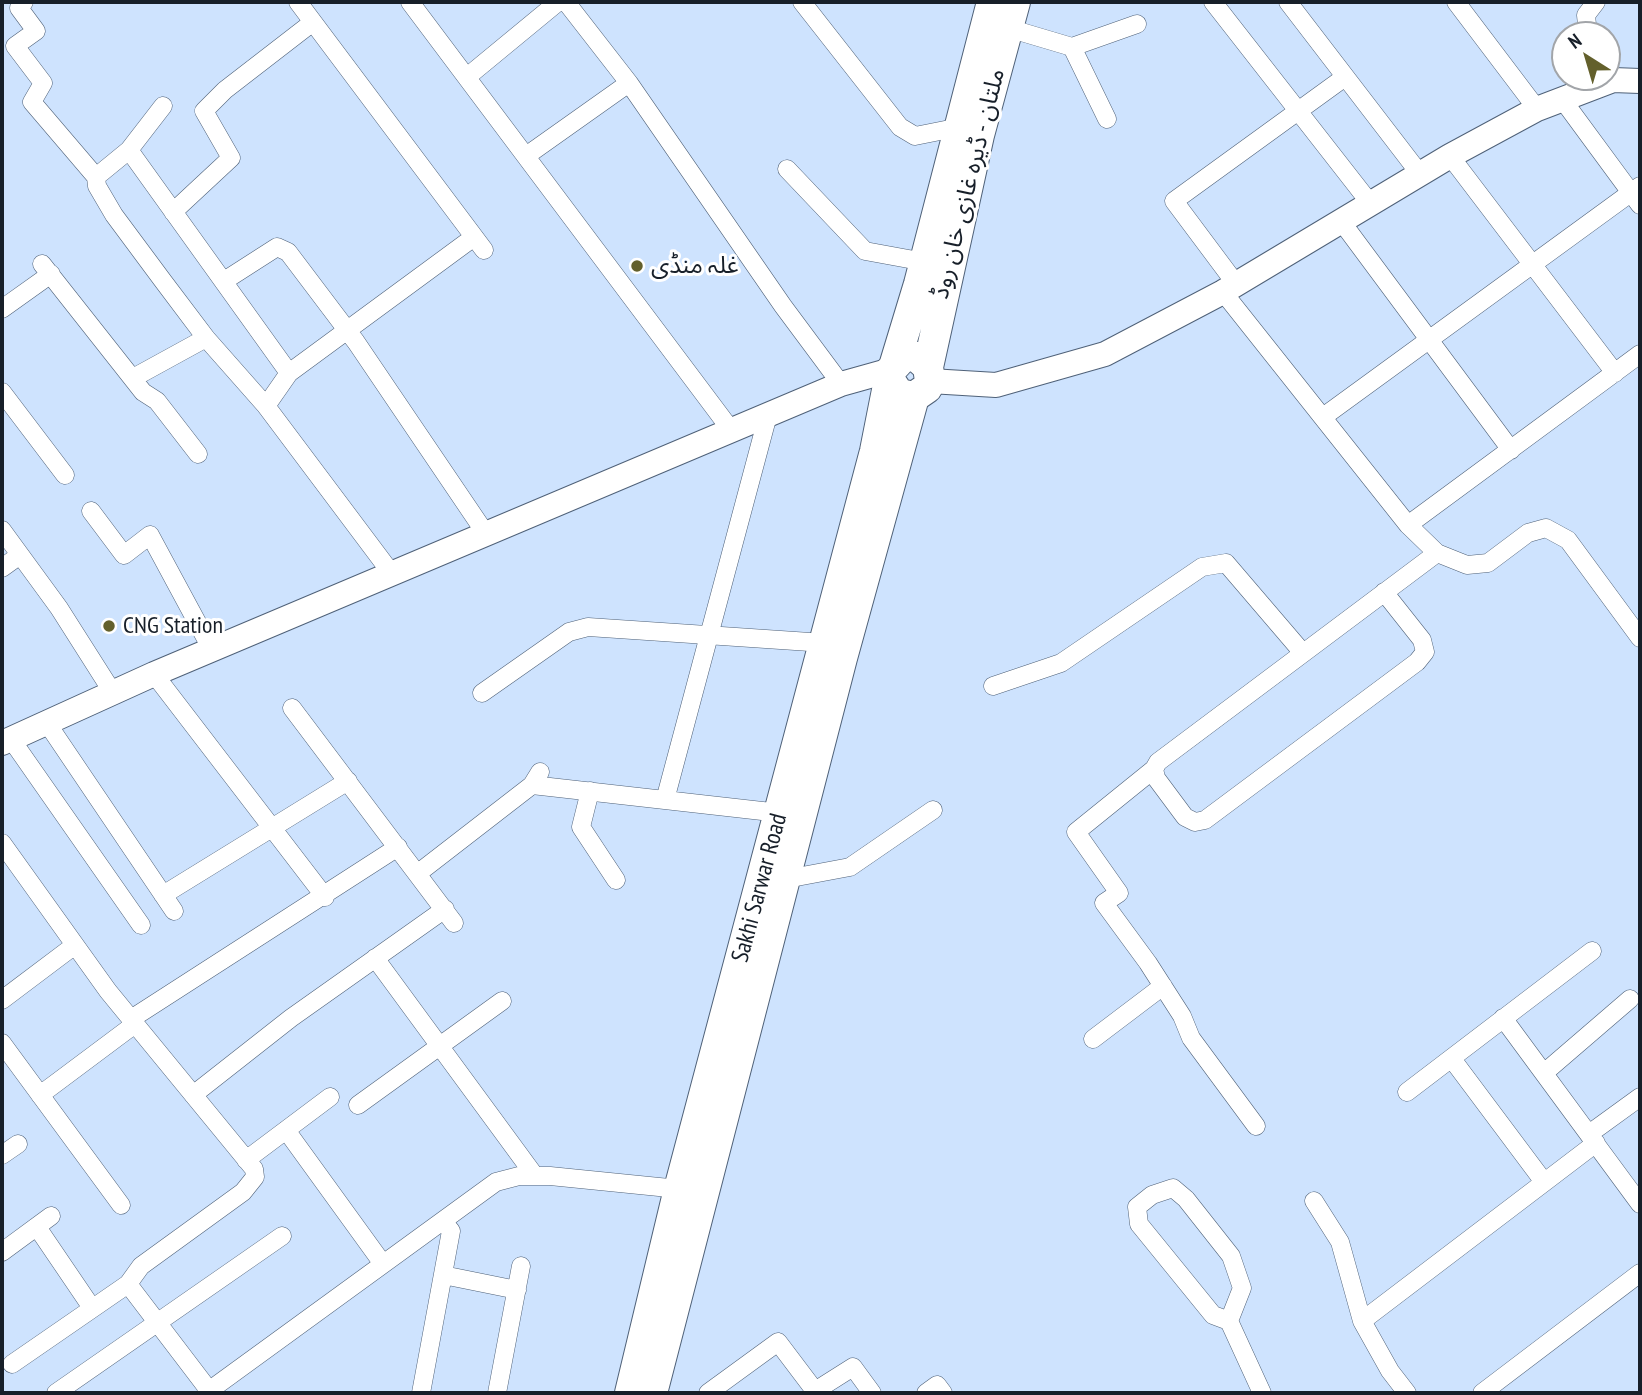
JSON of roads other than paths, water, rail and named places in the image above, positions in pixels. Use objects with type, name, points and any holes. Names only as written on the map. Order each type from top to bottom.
[{"type":"highway","name":"ملتان - ڈیرہ غازی خان روڈ","points":[[908,377],[925,262],[992,2]]},
{"type":"highway","name":"ملتان - ڈیرہ غازی خان روڈ","points":[[908,377],[1011,15]]},
{"type":"highway","name":"Sakhi Sarwar Road","points":[[629,1393],[679,1189],[825,643],[908,377]]},
{"type":"highway","name":"Sakhi Sarwar Road","points":[[652,1393],[786,879],[908,377]]},
{"type":"main road","points":[[1621,77],[1640,81]]},
{"type":"main road","points":[[6,741],[154,674],[841,384],[908,377],[996,385],[1105,354],[1230,288],[1450,156],[1537,109],[1579,91]]},
{"type":"street","points":[[24,2],[19,8],[36,31],[16,47],[43,83],[32,102],[96,177],[97,186],[114,215],[206,338],[266,406],[392,574]]},
{"type":"street","points":[[266,406],[289,373],[479,243],[298,2]]},
{"type":"street","points":[[410,2],[731,430]]},
{"type":"street","points":[[467,77],[558,2]]},
{"type":"street","points":[[566,2],[629,83],[783,306],[841,384]]},
{"type":"street","points":[[802,2],[900,127],[915,136],[960,127]]},
{"type":"street","points":[[1213,2],[1370,204]]},
{"type":"street","points":[[1288,2],[1420,174]]},
{"type":"street","points":[[1456,2],[1537,109]]},
{"type":"street","points":[[1587,21],[1586,15],[1596,2]]},
{"type":"street","points":[[1011,15],[1072,47],[1107,119]]},
{"type":"street","points":[[173,212],[231,158],[204,111],[225,90],[313,22]]},
{"type":"street","points":[[1072,47],[1137,24]]},
{"type":"street","points":[[1345,77],[1174,201],[1230,288],[1323,417],[1408,526],[1437,553],[1467,565],[1488,563],[1528,533],[1546,528],[1568,540],[1640,638]]},
{"type":"street","points":[[526,156],[629,83]]},
{"type":"street","points":[[1323,417],[1533,264],[1637,195],[1562,100]]},
{"type":"street","points":[[96,177],[129,150],[163,106]]},
{"type":"street","points":[[129,150],[289,373]]},
{"type":"street","points":[[1450,156],[1615,373]]},
{"type":"street","points":[[787,169],[865,251],[925,262]]},
{"type":"street","points":[[1341,221],[1511,450]]},
{"type":"street","points":[[224,281],[276,247],[282,247],[348,331],[486,534]]},
{"type":"street","points":[[2,309],[46,269],[144,392],[157,401],[198,454]]},
{"type":"street","points":[[133,378],[206,338]]},
{"type":"street","points":[[1408,526],[1640,354]]},
{"type":"street","points":[[2,392],[65,475]]},
{"type":"street","points":[[664,800],[768,415]]},
{"type":"street","points":[[91,511],[124,555],[150,535],[212,650]]},
{"type":"street","points":[[2,530],[59,608],[113,693]]},
{"type":"street","points":[[1256,1126],[1191,1038],[1182,1016],[1163,986],[1104,903],[1119,893],[1076,832],[1154,769],[1158,762],[1437,553]]},
{"type":"street","points":[[2,568],[20,555]]},
{"type":"street","points":[[993,686],[1061,663],[1202,567],[1226,563],[1303,653]]},
{"type":"street","points":[[1154,769],[1156,778],[1185,817],[1195,822],[1205,820],[1417,662],[1425,652],[1422,640],[1384,592]]},
{"type":"street","points":[[482,693],[569,632],[588,627],[825,643]]},
{"type":"street","points":[[154,674],[325,897]]},
{"type":"street","points":[[193,1095],[291,1018],[376,958],[450,916],[292,708]]},
{"type":"street","points":[[47,723],[174,911]]},
{"type":"street","points":[[6,741],[141,925]]},
{"type":"street","points":[[417,874],[536,779],[590,791],[780,813]]},
{"type":"street","points":[[163,895],[348,782]]},
{"type":"street","points":[[590,791],[581,827],[617,880]]},
{"type":"street","points":[[786,879],[850,867],[933,810]]},
{"type":"street","points":[[2,843],[133,1022],[254,1169],[255,1177],[243,1192],[141,1266],[128,1284],[12,1364]]},
{"type":"street","points":[[40,1095],[133,1022],[398,848]]},
{"type":"street","points":[[2,1000],[75,945]]},
{"type":"street","points":[[1407,1092],[1592,951]]},
{"type":"street","points":[[376,958],[535,1176]]},
{"type":"street","points":[[1093,1039],[1163,986]]},
{"type":"street","points":[[1544,1073],[1630,999]]},
{"type":"street","points":[[358,1105],[502,1001]]},
{"type":"street","points":[[1503,1018],[1640,1204]]},
{"type":"street","points":[[2,1043],[121,1205]]},
{"type":"street","points":[[1452,1059],[1544,1182]]},
{"type":"street","points":[[246,1160],[330,1097]]},
{"type":"street","points":[[1362,1321],[1544,1182],[1640,1097]]},
{"type":"street","points":[[286,1130],[383,1264]]},
{"type":"street","points":[[2,1155],[18,1144]]},
{"type":"street","points":[[128,1284],[209,1392],[496,1182],[535,1176],[679,1189]]},
{"type":"street","points":[[1228,1321],[1242,1288],[1231,1256],[1186,1199],[1172,1188],[1152,1195],[1137,1207],[1139,1224],[1213,1315],[1228,1321],[1262,1393]]},
{"type":"street","points":[[1314,1200],[1340,1242],[1362,1321],[1390,1371],[1407,1393]]},
{"type":"street","points":[[2,1252],[44,1221],[92,1308]]},
{"type":"street","points":[[421,1393],[451,1231],[443,1221]]},
{"type":"street","points":[[56,1393],[282,1236]]},
{"type":"street","points":[[497,1393],[522,1266]]},
{"type":"street","points":[[1482,1393],[1640,1273]]},
{"type":"street","points":[[443,1275],[517,1290]]},
{"type":"street","points":[[708,1393],[778,1342],[816,1391],[853,1367],[872,1393]]},
{"type":"street","points":[[926,1393],[937,1385],[943,1393]]},
{"type":"place","name":"غلہ منڈی","points":[[637,266]]},
{"type":"place","name":"CNG Station","points":[[109,626]]}]
